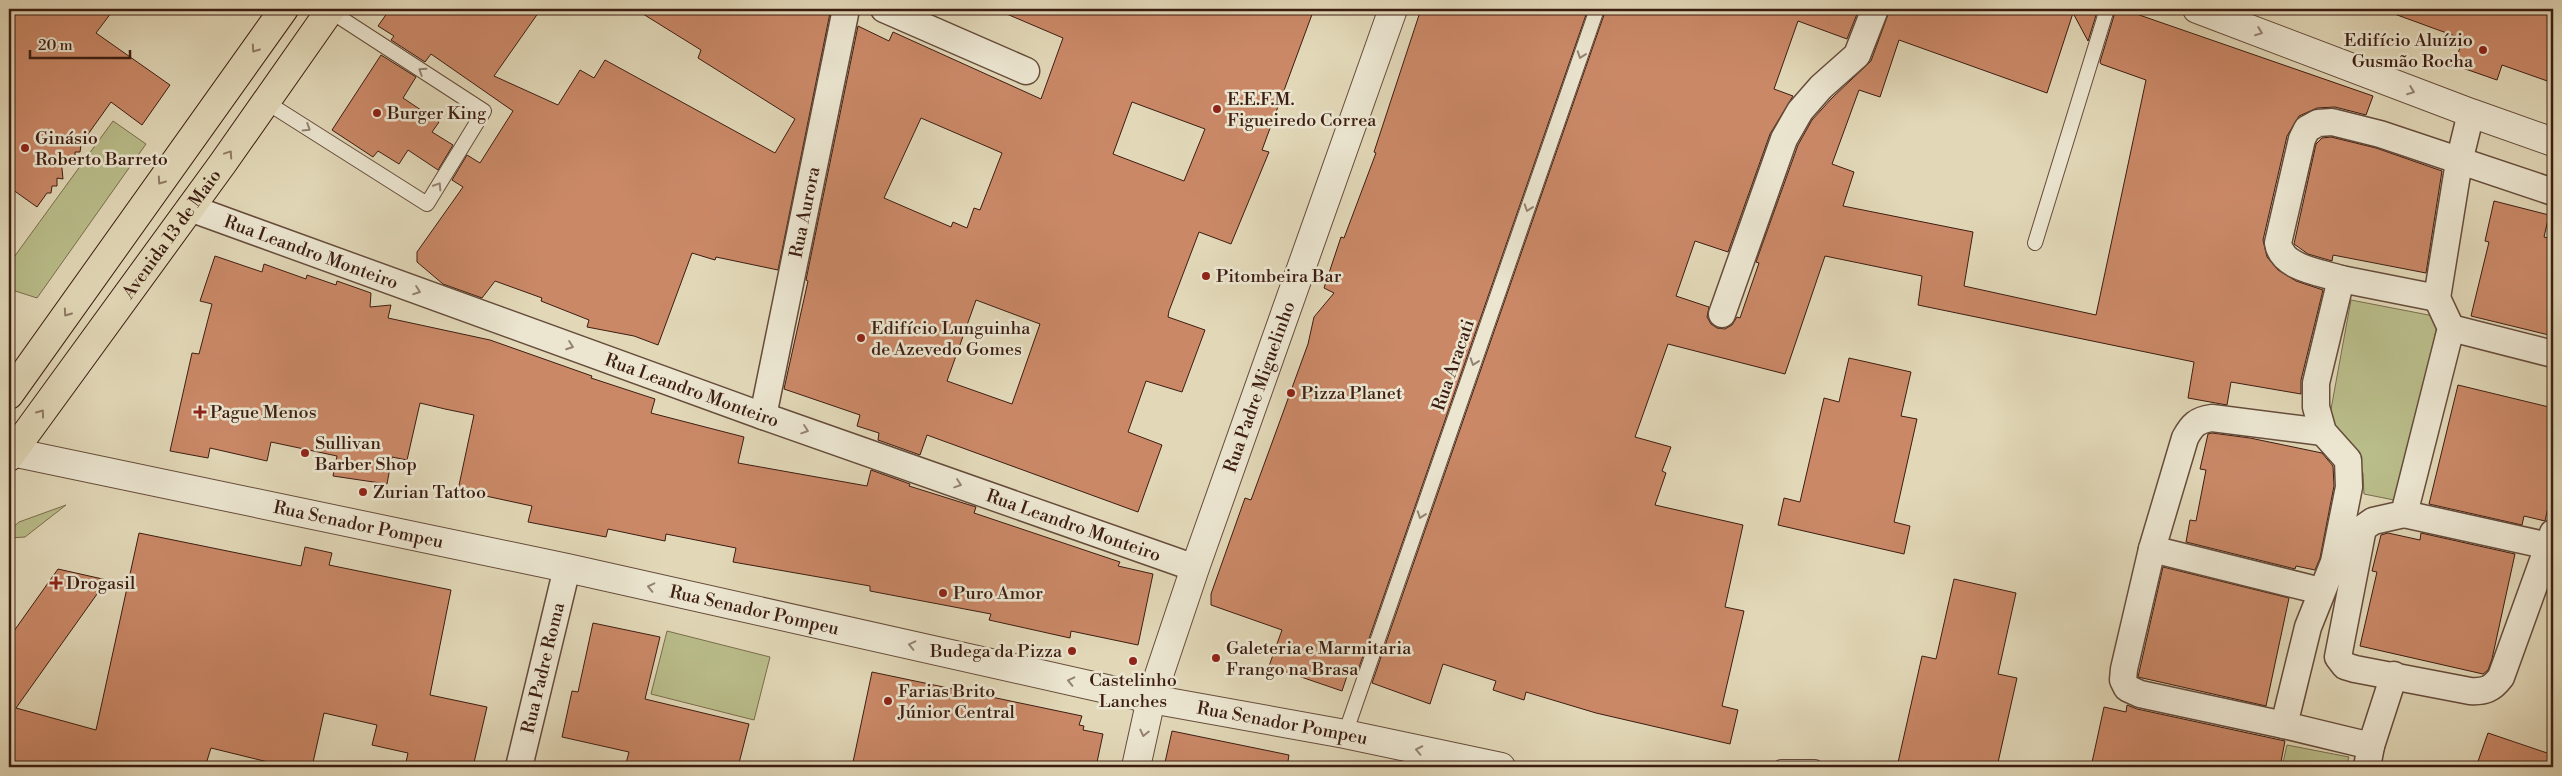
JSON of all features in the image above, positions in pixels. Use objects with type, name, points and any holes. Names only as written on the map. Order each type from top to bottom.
[{"type":"main road","points":[[9,395],[284,9]]},
{"type":"main road","name":"Avenida 13 de Maio","points":[[10,453],[190,208],[330,10]]},
{"type":"street","name":"Rua Aurora","points":[[763,416],[846,9]]},
{"type":"street","points":[[884,9],[1026,71]]},
{"type":"street","name":"Rua Padre Miguelinho","points":[[1136,767],[1152,699],[1195,568],[1393,9]]},
{"type":"street","points":[[1722,314],[1784,140],[1800,111],[1821,87],[1857,55],[1875,9]]},
{"type":"street","points":[[2197,9],[2468,124],[2553,142]]},
{"type":"street","points":[[2438,298],[2340,279],[2288,261],[2280,253],[2278,243],[2302,139],[2307,129],[2318,124],[2332,122],[2380,134],[2553,192]]},
{"type":"street","points":[[2404,514],[2451,328],[2438,298],[2459,162],[2468,124]]},
{"type":"street","name":"Rua Leandro Monteiro","points":[[190,208],[763,416],[1195,568]]},
{"type":"street","points":[[2284,724],[2308,627],[2334,562],[2349,487],[2348,460],[2323,432],[2316,407],[2316,383],[2340,279]]},
{"type":"street","points":[[2451,328],[2553,354]]},
{"type":"street","points":[[2323,432],[2212,418],[2201,420],[2192,426],[2186,438],[2152,549],[2123,680],[2126,688],[2140,694],[2284,724],[2369,757],[2394,675]]},
{"type":"street","name":"Rua Senador Pompeu","points":[[10,453],[567,568],[1152,699],[1344,734],[1501,767]]},
{"type":"street","points":[[2404,514],[2551,539],[2501,677],[2493,687],[2482,692],[2470,691],[2355,669],[2345,666],[2338,658],[2363,528],[2373,522],[2404,514]]},
{"type":"street","points":[[2152,549],[2321,591]]},
{"type":"street","name":"Rua Padre Roma","points":[[519,767],[567,568]]},
{"type":"lane","name":"Rua Aracati","points":[[1344,734],[1597,9]]},
{"type":"lane","points":[[2035,243],[2107,9]]},
{"type":"lane","points":[[266,102],[427,204],[484,111],[330,10]]},
{"type":"lane","points":[[1781,767],[1815,767]]},
{"type":"green space","points":[[113,121],[146,144],[37,298],[9,289],[9,264]]},
{"type":"green space","points":[[2351,300],[2439,317],[2399,501],[2364,494],[2363,473],[2351,451],[2329,420]]},
{"type":"green space","points":[[66,505],[25,537],[9,538],[9,531],[19,522]]},
{"type":"green space","points":[[667,631],[770,657],[754,720],[651,694]]},
{"type":"green space","points":[[2287,745],[2349,757],[2346,767],[2282,767]]},
{"type":"building","points":[[9,9],[114,9],[96,33],[170,85],[142,125],[111,102],[86,137],[86,145],[81,145],[80,152],[75,152],[75,160],[61,159],[63,179],[57,178],[57,186],[52,186],[51,193],[47,193],[37,207],[9,187]]},
{"type":"building","points":[[390,9],[541,9],[494,76],[558,105],[580,70],[594,78],[605,60],[775,153],[795,119],[698,58],[701,50],[635,9],[822,9],[830,13],[778,270],[716,257],[715,260],[692,253],[658,345],[634,336],[587,327],[589,320],[541,301],[542,298],[495,281],[482,298],[443,284],[417,262],[417,252],[463,187],[452,180],[467,155],[480,163],[513,111],[431,54],[425,62],[391,40],[394,36],[378,26]]},
{"type":"building","points":[[995,9],[1314,9],[1262,150],[1269,152],[1231,244],[1199,232],[1169,311],[1168,317],[1205,330],[1182,392],[1146,381],[1128,432],[1162,445],[1138,512],[927,435],[920,455],[878,440],[879,433],[857,426],[860,415],[784,389],[808,281],[806,280],[858,26],[889,41],[893,32],[1041,99],[1063,38]],"holes":[[[1132,102],[1205,129],[1184,181],[1113,154]],[[921,118],[1002,153],[980,210],[974,208],[967,228],[953,222],[951,227],[884,198]],[[976,300],[1040,324],[1012,404],[947,381]]]},
{"type":"building","points":[[1421,9],[1588,9],[1356,676],[1348,673],[1342,691],[1269,666],[1282,630],[1211,605],[1211,594],[1245,498],[1251,500],[1308,344],[1314,317],[1334,293],[1324,288],[1341,237],[1344,238],[1376,153],[1374,152]]},
{"type":"building","points":[[1606,9],[1859,9],[1847,39],[1798,21],[1774,89],[1793,96],[1770,134],[1728,252],[1695,241],[1676,296],[1709,307],[1707,317],[1711,324],[1717,328],[1725,329],[1732,325],[1737,317],[1740,318],[1759,263],[1756,262],[1798,145],[1812,120],[1871,61],[1890,9],[2098,9],[2088,41],[2073,13],[2047,93],[1899,40],[1880,97],[1859,90],[1832,164],[1854,172],[1843,206],[1973,232],[1964,286],[2096,315],[2146,80],[2100,62],[2116,9],[2122,9],[2373,96],[2366,115],[2335,107],[2317,108],[2299,116],[2287,136],[2263,240],[2267,257],[2278,270],[2296,281],[2323,290],[2301,380],[2301,394],[2231,382],[2227,405],[2188,398],[2194,362],[1918,305],[1922,276],[1825,256],[1785,374],[1668,344],[1635,437],[1671,447],[1662,471],[1666,473],[1655,505],[1743,525],[1725,607],[1744,611],[1722,706],[1738,710],[1730,744],[1596,713],[1526,692],[1524,700],[1493,690],[1496,681],[1443,664],[1430,704],[1372,683]]},
{"type":"building","points":[[2390,9],[2553,9],[2553,83],[2502,65],[2497,80],[2454,65],[2463,39],[2389,12]]},
{"type":"building","points":[[381,55],[416,77],[403,98],[439,122],[432,132],[453,145],[438,170],[408,150],[399,164],[378,151],[373,157],[332,130]]},
{"type":"building","points":[[2331,137],[2376,148],[2442,171],[2426,273],[2333,255],[2332,261],[2308,254],[2294,244],[2316,144],[2322,138]]},
{"type":"building","points":[[2494,201],[2549,215],[2544,237],[2553,239],[2553,336],[2471,316],[2489,242],[2485,241]]},
{"type":"building","points":[[215,256],[262,272],[264,264],[306,279],[307,275],[336,285],[337,281],[371,293],[370,307],[391,305],[388,318],[490,340],[592,376],[591,378],[655,399],[651,413],[744,437],[738,463],[867,486],[871,470],[910,484],[909,486],[976,507],[974,513],[1120,562],[1118,566],[1153,574],[1138,645],[1071,631],[1070,638],[989,620],[991,614],[870,591],[870,586],[733,562],[736,548],[666,534],[665,541],[608,529],[606,537],[528,522],[532,506],[458,490],[474,415],[420,403],[407,460],[392,457],[387,484],[333,476],[337,456],[271,442],[267,461],[210,448],[208,458],[170,451],[192,353],[199,354],[212,304],[200,301]]},
{"type":"building","points":[[1849,358],[1911,372],[1901,416],[1917,419],[1894,522],[1910,526],[1904,554],[1778,525],[1784,498],[1800,502],[1824,398],[1839,402]]},
{"type":"building","points":[[2458,385],[2553,408],[2553,485],[2545,521],[2524,516],[2522,525],[2429,504]]},
{"type":"building","points":[[2208,434],[2250,438],[2322,453],[2333,466],[2334,486],[2320,558],[2315,570],[2296,566],[2295,569],[2186,542],[2190,520],[2196,521],[2206,470],[2200,469]]},
{"type":"building","points":[[139,533],[301,566],[305,547],[332,553],[329,565],[451,590],[430,695],[487,707],[473,767],[405,767],[408,753],[372,745],[377,725],[324,713],[312,767],[271,767],[272,763],[211,748],[205,767],[9,767],[9,638],[58,569],[107,580],[16,708],[96,730]]},
{"type":"building","points":[[2388,533],[2420,540],[2421,533],[2515,554],[2492,659],[2488,670],[2483,674],[2360,646],[2377,572],[2372,571],[2381,535]]},
{"type":"building","points":[[2163,567],[2289,598],[2266,706],[2138,677]]},
{"type":"building","points":[[1954,579],[2016,593],[1998,674],[2017,678],[1997,767],[1897,767],[1922,656],[1936,659]]},
{"type":"building","points":[[593,623],[660,637],[645,699],[749,724],[738,767],[625,767],[629,752],[562,737],[572,691],[578,692]]},
{"type":"building","name":"Farias Brito Júnior Central","points":[[872,672],[1082,716],[1079,725],[1084,726],[1083,730],[1103,734],[1096,767],[852,767]]},
{"type":"building","points":[[2127,705],[2137,709],[2285,741],[2280,767],[2091,767],[2104,707],[2126,712]]},
{"type":"building","points":[[1172,731],[1289,755],[1287,767],[1164,767]]},
{"type":"building","points":[[2488,733],[2553,755],[2553,767],[2476,767]]},
{"type":"place","name":"Edifício Aluízio Gusmão Rocha","points":[[2483,50]]},
{"type":"place","name":"E.E.F.M. Figueiredo Correa","points":[[1217,109]]},
{"type":"place","name":"Burger King","points":[[377,113]]},
{"type":"place","name":"Ginásio Roberto Barreto","points":[[25,148]]},
{"type":"place","name":"Pitombeira Bar","points":[[1206,276]]},
{"type":"place","name":"Edifício Lunguinha de Azevedo Gomes","points":[[861,338]]},
{"type":"place","name":"Pizza Planet","points":[[1291,393]]},
{"type":"place","name":"Pague Menos","points":[[200,412]]},
{"type":"place","name":"Sullivan Barber Shop","points":[[305,453]]},
{"type":"place","name":"Zurian Tattoo","points":[[363,492]]},
{"type":"place","name":"Drogasil","points":[[56,583]]},
{"type":"place","name":"Puro Amor","points":[[943,593]]},
{"type":"place","name":"Budega da Pizza","points":[[1072,651]]},
{"type":"place","name":"Galeteria e Marmitaria Frango na Brasa","points":[[1216,658]]},
{"type":"place","name":"Castelinho Lanches","points":[[1133,661]]},
{"type":"place","name":"Farias Brito Júnior Central","points":[[888,701]]}]
